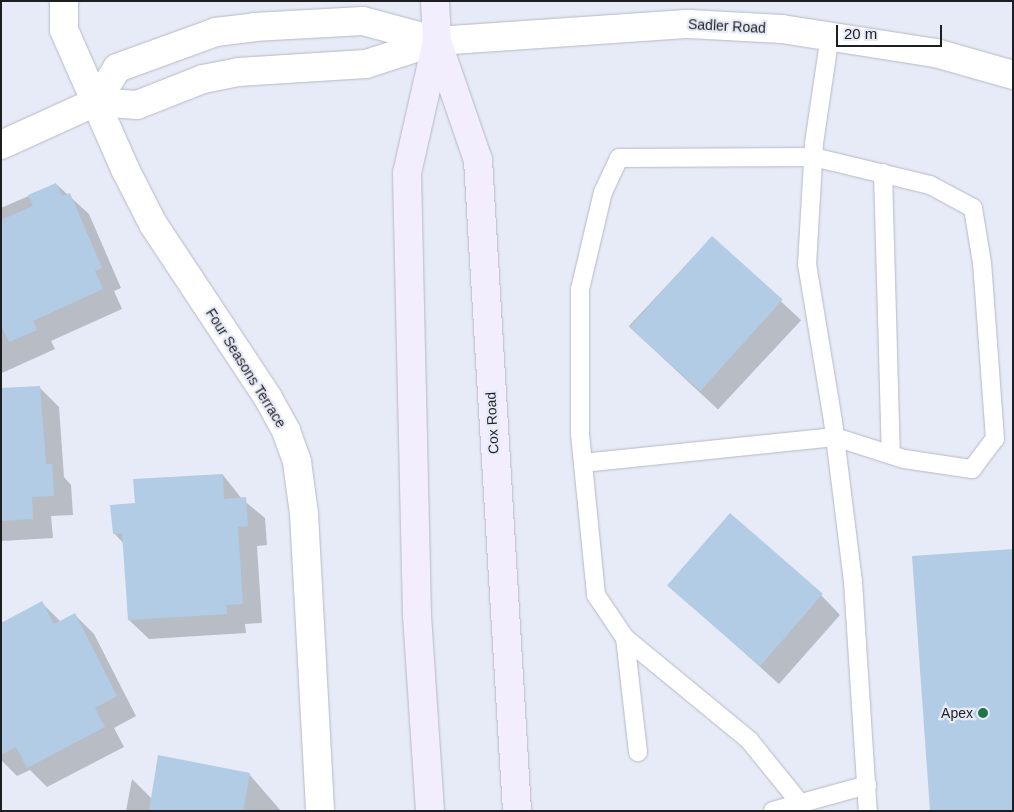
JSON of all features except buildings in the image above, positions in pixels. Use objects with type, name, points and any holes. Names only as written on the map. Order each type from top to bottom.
[{"type":"main road","name":"Cox Road","points":[[430,811],[417,605],[407,173],[437,41],[435,1]]},
{"type":"main road","name":"Cox Road","points":[[437,41],[478,160],[517,811]]},
{"type":"street","name":"Four Seasons Terrace","points":[[64,1],[64,30],[153,224],[268,398],[286,431],[297,462],[304,514],[320,811]]},
{"type":"street","points":[[96,102],[117,68],[216,32],[254,26],[363,21],[437,41]]},
{"type":"street","name":"Sadler Road","points":[[437,41],[689,24],[830,35],[936,53],[1013,75]]},
{"type":"street","points":[[1,145],[96,102],[137,105],[203,79],[238,72],[366,64],[437,41]]},
{"type":"lane","points":[[830,35],[813,157],[807,264],[835,436],[853,582],[868,811]]},
{"type":"lane","points":[[583,463],[835,436],[891,455],[972,469],[995,439],[982,263],[973,208],[930,185],[813,157],[619,158],[603,192],[580,289],[580,434],[596,595],[625,638],[749,740],[800,804]]},
{"type":"lane","points":[[883,173],[891,455]]},
{"type":"lane","points":[[625,638],[638,752]]},
{"type":"lane","points":[[773,811],[867,785]]},
{"type":"place","name":"Apex","points":[[983,713]]}]
